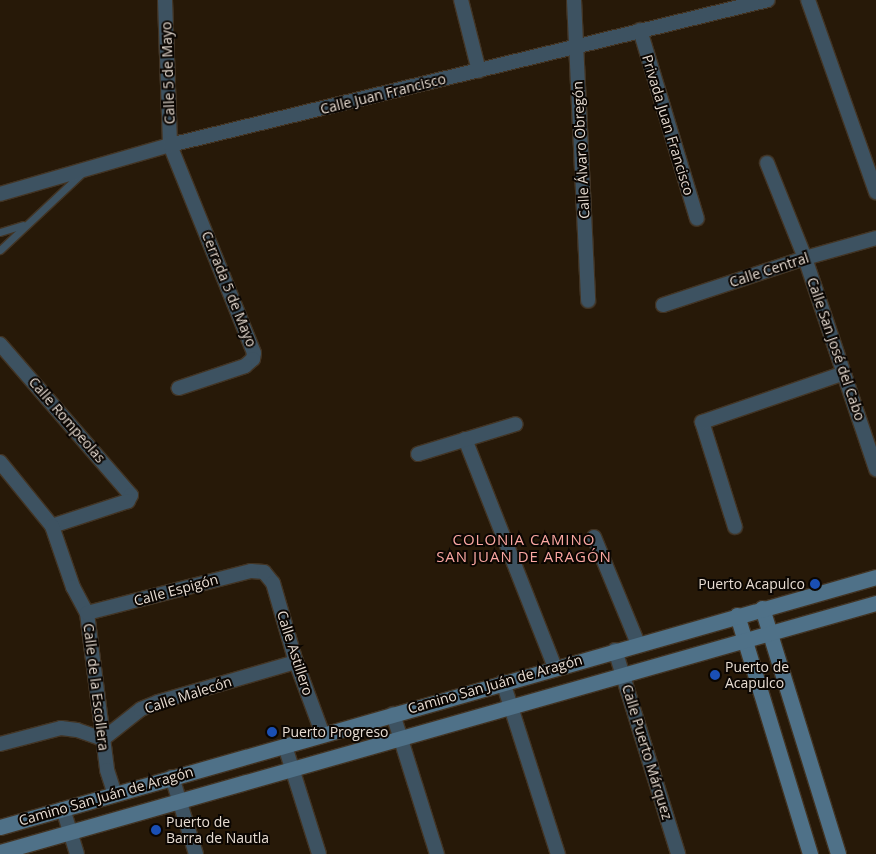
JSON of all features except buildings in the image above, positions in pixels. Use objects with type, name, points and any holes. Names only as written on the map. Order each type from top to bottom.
[{"type":"street","name":"Calle 5 de Mayo","points":[[165,0],[170,145]]},
{"type":"street","points":[[462,0],[479,71]]},
{"type":"street","name":"Calle Álvaro Obregón","points":[[574,0],[588,301]]},
{"type":"street","name":"Calle Juan Francisco","points":[[0,194],[170,145],[768,0]]},
{"type":"street","points":[[808,0],[876,192]]},
{"type":"street","name":"Privada Juan Francisco","points":[[640,30],[697,219]]},
{"type":"street","name":"Cerrada 5 de Mayo","points":[[170,145],[254,353],[253,359],[245,366],[179,388]]},
{"type":"street","name":"Calle San José del Cabo","points":[[767,163],[805,258],[876,469]]},
{"type":"street","name":"Calle Central","points":[[663,305],[805,258],[876,238]]},
{"type":"street","name":"Calle Rompeolas","points":[[0,344],[130,493],[132,498],[52,526]]},
{"type":"street","points":[[734,527],[702,422],[844,373]]},
{"type":"street","points":[[418,454],[516,424]]},
{"type":"street","points":[[464,439],[554,667]]},
{"type":"street","points":[[0,462],[52,526]]},
{"type":"street","name":"Calle de la Escollera","points":[[52,526],[73,587],[87,613],[107,770],[115,795]]},
{"type":"street","points":[[594,538],[638,644]]},
{"type":"street","name":"Calle Espigón","points":[[87,613],[251,571],[264,572]]},
{"type":"street","name":"Calle Astillero","points":[[264,572],[273,583],[296,662],[323,735]]},
{"type":"street","name":"Camino San Juán de Aragón","points":[[0,827],[876,576]]},
{"type":"street","name":"Camino San Juán de Aragón","points":[[0,852],[876,603]]},
{"type":"street","points":[[762,608],[838,854]]},
{"type":"street","points":[[737,615],[810,854]]},
{"type":"street","points":[[663,637],[670,661]]},
{"type":"street","name":"Calle Puerto Márquez","points":[[615,650],[678,854]]},
{"type":"street","name":"Calle Malecón","points":[[103,739],[141,709],[158,702],[296,662]]},
{"type":"street","points":[[504,682],[558,854]]},
{"type":"street","points":[[393,714],[437,854]]},
{"type":"street","points":[[0,744],[61,728],[78,730],[103,739]]},
{"type":"street","points":[[285,746],[319,854]]},
{"type":"street","points":[[172,777],[196,854]]},
{"type":"street","points":[[63,808],[78,854]]},
{"type":"lane","points":[[0,250],[84,171]]},
{"type":"lane","points":[[0,232],[26,224]]},
{"type":"place","name":"Puerto Acapulco","points":[[815,584]]},
{"type":"place","name":"Puerto de Acapulco","points":[[715,675]]},
{"type":"place","name":"Puerto Progreso","points":[[272,732]]},
{"type":"place","name":"Puerto de Barra de Nautla","points":[[156,830]]},
{"type":"district","name":"COLONIA CAMINO SAN JUAN DE ARAGÓN","points":[[524,548]]}]
